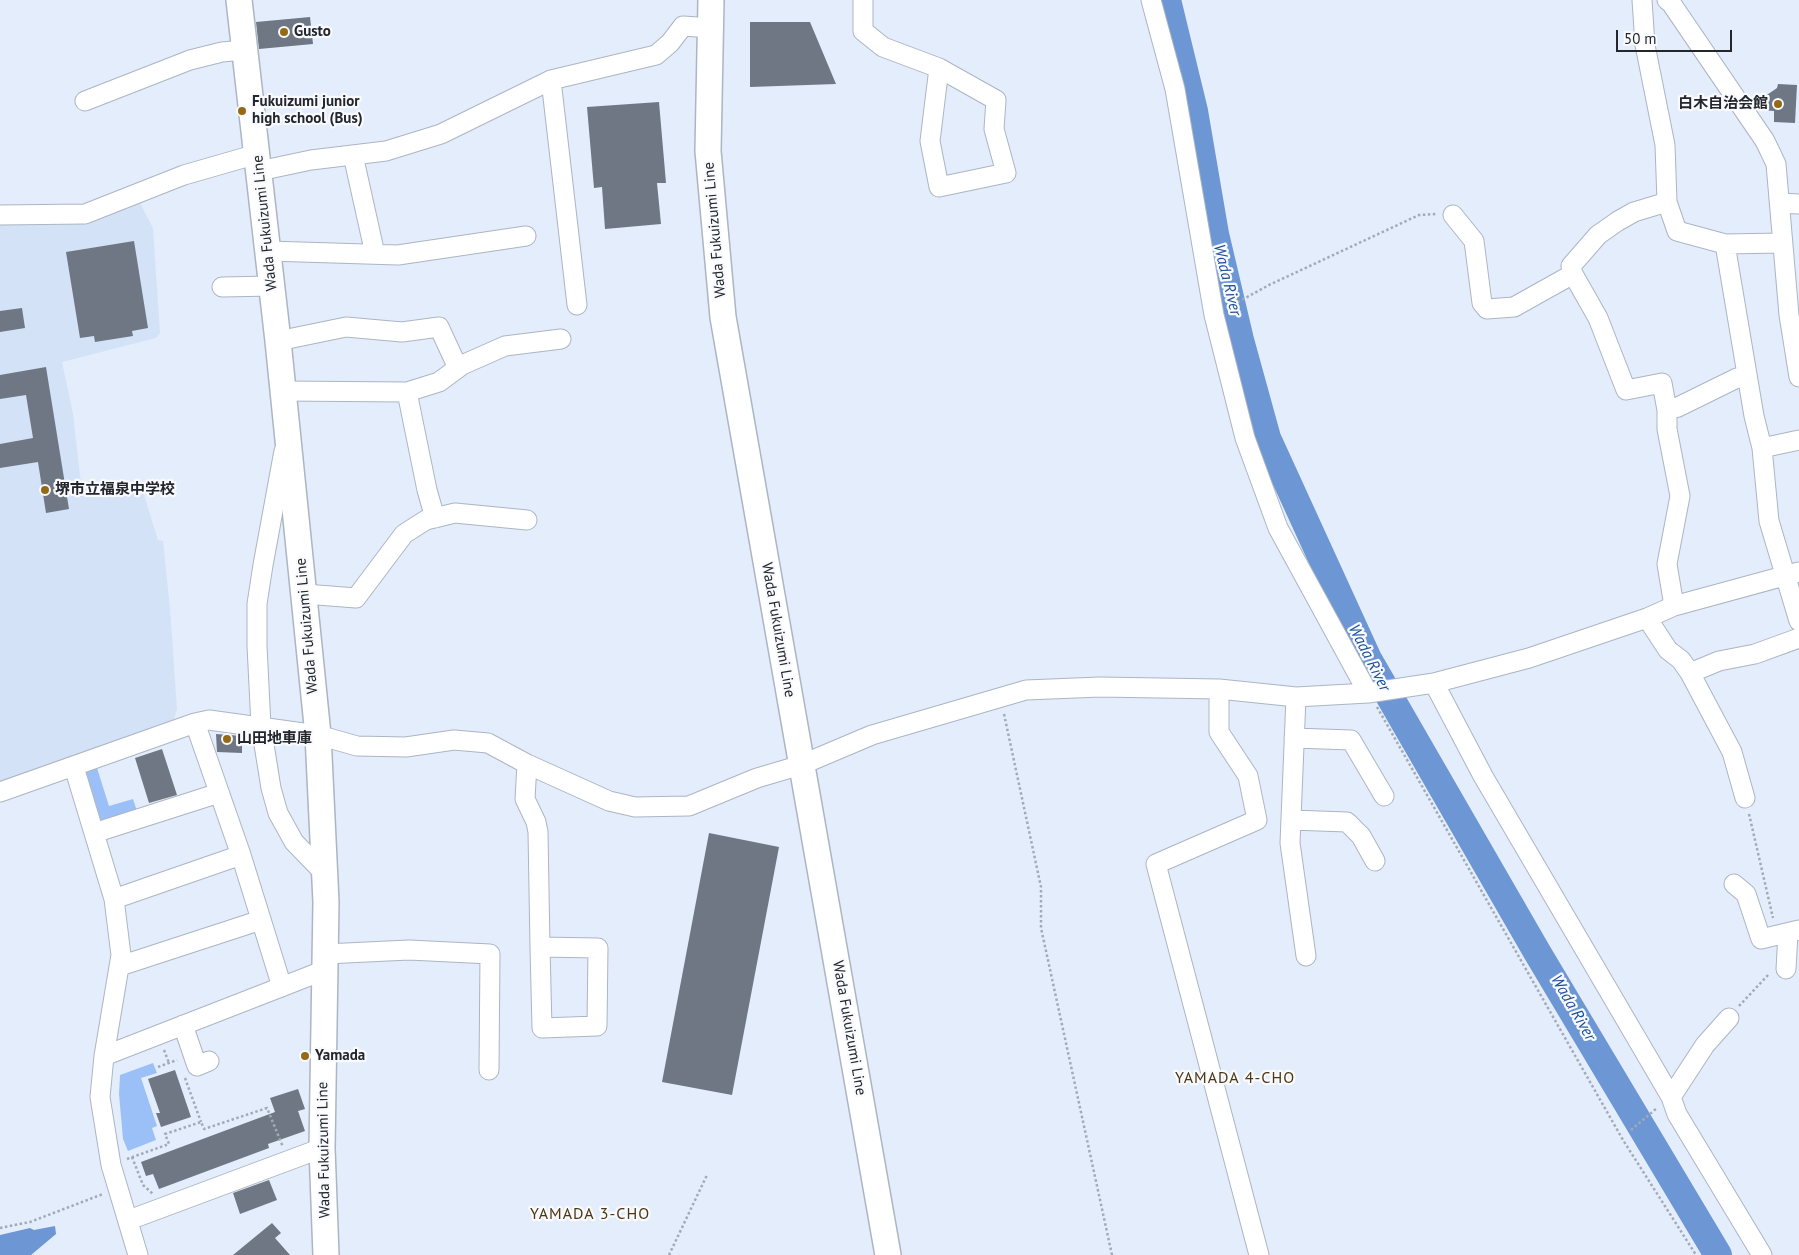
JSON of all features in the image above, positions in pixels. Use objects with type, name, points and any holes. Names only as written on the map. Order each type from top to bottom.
[{"type":"main road","name":"Wada Fukuizumi Line","points":[[239,0],[278,341],[318,735],[324,874],[325,962],[322,1148],[326,1255]]},
{"type":"main road","name":"Wada Fukuizumi Line","points":[[711,0],[708,151],[723,317],[888,1255]]},
{"type":"street","points":[[863,0],[863,31],[883,47],[939,68],[996,100],[994,129],[1006,173],[939,187],[930,141],[939,68]]},
{"type":"street","points":[[1151,0],[1175,89],[1214,315],[1245,438],[1278,528],[1373,692]]},
{"type":"street","points":[[1642,0],[1645,45],[1664,146],[1667,202],[1677,232],[1725,244],[1781,242]]},
{"type":"street","points":[[1667,0],[1765,141],[1776,164],[1781,242],[1789,315],[1799,377]]},
{"type":"street","points":[[0,215],[85,214],[184,175],[258,162],[311,160],[386,151],[441,134],[551,80],[656,55],[670,43],[683,26],[711,28]]},
{"type":"street","points":[[85,101],[190,60],[222,52],[244,50]]},
{"type":"street","points":[[551,80],[577,304]]},
{"type":"street","points":[[353,155],[375,254]]},
{"type":"street","points":[[1667,202],[1634,212],[1618,221],[1598,235],[1571,266],[1598,318],[1626,390],[1662,383],[1667,410],[1667,430],[1680,496],[1666,564],[1674,606]]},
{"type":"street","points":[[1780,203],[1799,204]]},
{"type":"street","points":[[1453,215],[1474,241],[1482,303],[1487,309],[1514,307],[1574,274]]},
{"type":"street","points":[[268,251],[398,255],[526,236]]},
{"type":"street","points":[[1725,244],[1754,416],[1762,448],[1770,521],[1792,574],[1799,621]]},
{"type":"street","points":[[222,287],[272,286]]},
{"type":"street","points":[[278,341],[346,327],[402,332],[439,327],[458,368]]},
{"type":"street","points":[[283,391],[408,392],[439,382],[458,368],[505,346],[562,339]]},
{"type":"street","points":[[1667,410],[1678,407],[1737,378],[1747,376]]},
{"type":"street","points":[[408,392],[427,490],[435,518]]},
{"type":"street","points":[[287,432],[257,604],[261,726],[271,788],[278,813],[294,842],[324,874]]},
{"type":"street","points":[[1762,448],[1799,440]]},
{"type":"street","points":[[305,594],[356,598],[404,534],[426,520],[455,513],[527,520]]},
{"type":"street","points":[[0,792],[195,723],[210,720],[318,735],[357,746],[406,748],[454,740],[488,743],[527,764],[609,801],[635,807],[689,806],[757,778],[801,765],[872,735],[1026,690],[1100,687],[1219,688],[1296,697],[1373,692],[1434,683],[1529,658],[1647,618],[1674,606],[1792,574]]},
{"type":"street","points":[[1647,618],[1668,650],[1681,660],[1690,673],[1732,752],[1745,798]]},
{"type":"street","points":[[1690,673],[1719,661],[1755,654],[1799,638]]},
{"type":"street","points":[[1434,683],[1483,776],[1671,1097],[1677,1114],[1762,1255]]},
{"type":"street","points":[[1219,688],[1219,732],[1248,776],[1257,820],[1156,864],[1259,1255]]},
{"type":"street","points":[[1296,697],[1290,843],[1306,956]]},
{"type":"street","points":[[195,723],[241,855],[282,987]]},
{"type":"street","points":[[1294,738],[1351,740],[1384,796]]},
{"type":"street","points":[[527,764],[524,799],[536,822],[538,832],[540,948],[542,1028],[597,1026],[598,948],[540,948]]},
{"type":"street","points":[[74,767],[114,899],[121,955],[104,1056],[100,1097],[111,1164],[138,1255]]},
{"type":"street","points":[[94,833],[219,793]]},
{"type":"street","points":[[1291,820],[1347,822],[1360,836],[1375,861]]},
{"type":"street","points":[[114,899],[241,855]]},
{"type":"street","points":[[1734,884],[1746,894],[1761,939],[1788,933],[1786,970]]},
{"type":"street","points":[[120,966],[261,920]]},
{"type":"street","points":[[104,1056],[282,987],[325,962],[409,950],[490,954],[489,1070]]},
{"type":"street","points":[[1671,1097],[1705,1046],[1729,1018]]},
{"type":"street","points":[[183,1026],[197,1066],[209,1061]]},
{"type":"street","points":[[129,1220],[322,1148]]},
{"type":"path","points":[[1214,315],[1269,285],[1419,215],[1446,213],[1453,215]]},
{"type":"path","points":[[1373,692],[1623,1140],[1696,1255]]},
{"type":"path","points":[[998,699],[1005,716],[1041,887],[1041,928],[1112,1255]]},
{"type":"path","points":[[1745,798],[1788,933]]},
{"type":"path","points":[[1729,1018],[1753,989],[1786,970]]},
{"type":"path","points":[[158,1067],[178,1060]]},
{"type":"path","points":[[185,1078],[204,1130],[267,1108],[288,1160]]},
{"type":"path","points":[[1632,1130],[1671,1097]]},
{"type":"path","points":[[159,1209],[152,1194],[143,1185],[131,1157],[168,1144],[165,1134],[201,1122]]},
{"type":"path","points":[[669,1255],[707,1175]]},
{"type":"path","points":[[0,1228],[30,1222],[118,1188]]},
{"type":"shaded area","name":"堺市立福泉中学校","points":[[140,203],[153,228],[160,333],[156,338],[62,362],[73,414],[81,484],[98,495],[141,485],[158,540],[163,541],[177,709],[173,723],[0,783],[0,224],[79,224]]},
{"type":"shaded area","points":[[97,768],[109,806],[133,799],[137,811],[101,821],[86,772]]},
{"type":"shaded area","points":[[153,1063],[157,1073],[141,1078],[157,1126],[152,1128],[156,1140],[128,1151],[123,1139],[119,1094],[120,1075]]},
{"type":"shaded area","points":[[55,1226],[56,1234],[31,1255],[0,1255],[0,1235],[30,1228],[34,1230]]},
{"type":"building","points":[[310,17],[313,44],[259,49],[256,22]]},
{"type":"building","points":[[750,22],[810,22],[836,84],[750,87]]},
{"type":"building","name":"白木自治会館","points":[[1778,84],[1797,85],[1795,123],[1774,122],[1774,111],[1760,110],[1761,99],[1777,88]]},
{"type":"building","points":[[659,102],[666,183],[657,183],[661,224],[605,229],[602,187],[594,188],[587,107]]},
{"type":"building","points":[[134,241],[148,328],[132,331],[133,336],[95,342],[94,336],[80,338],[66,252]]},
{"type":"building","points":[[22,308],[25,328],[0,332],[0,311]]},
{"type":"building","points":[[46,367],[69,509],[46,513],[38,462],[0,468],[0,444],[33,438],[26,395],[0,399],[0,375]]},
{"type":"building","name":"山田地車庫","points":[[216,734],[242,736],[242,753],[217,752]]},
{"type":"building","points":[[162,749],[177,795],[149,803],[135,758]]},
{"type":"building","points":[[709,833],[779,847],[732,1095],[662,1082]]},
{"type":"building","points":[[175,1070],[191,1117],[161,1127],[156,1113],[160,1113],[148,1079]]},
{"type":"building","points":[[298,1089],[305,1109],[298,1111],[305,1131],[268,1144],[269,1148],[159,1189],[153,1174],[146,1176],[141,1162],[275,1112],[270,1098]]},
{"type":"building","points":[[269,1180],[277,1200],[240,1214],[233,1193]]},
{"type":"building","points":[[272,1223],[281,1233],[275,1238],[290,1255],[233,1255]]},
{"type":"waterway","name":"Wada River","points":[[1167,0],[1194,111],[1215,234],[1240,340],[1267,438],[1368,659],[1537,952],[1718,1255]]},
{"type":"place","name":"Gusto","points":[[284,32]]},
{"type":"place","name":"白木自治会館","points":[[1778,104]]},
{"type":"place","name":"Fukuizumi junior high school (Bus)","points":[[242,111]]},
{"type":"place","name":"堺市立福泉中学校","points":[[45,490]]},
{"type":"place","name":"山田地車庫","points":[[227,739]]},
{"type":"place","name":"Yamada","points":[[305,1056]]},
{"type":"district","name":"YAMADA 4-CHO","points":[[1235,1078]]},
{"type":"district","name":"YAMADA 3-CHO","points":[[590,1214]]}]
